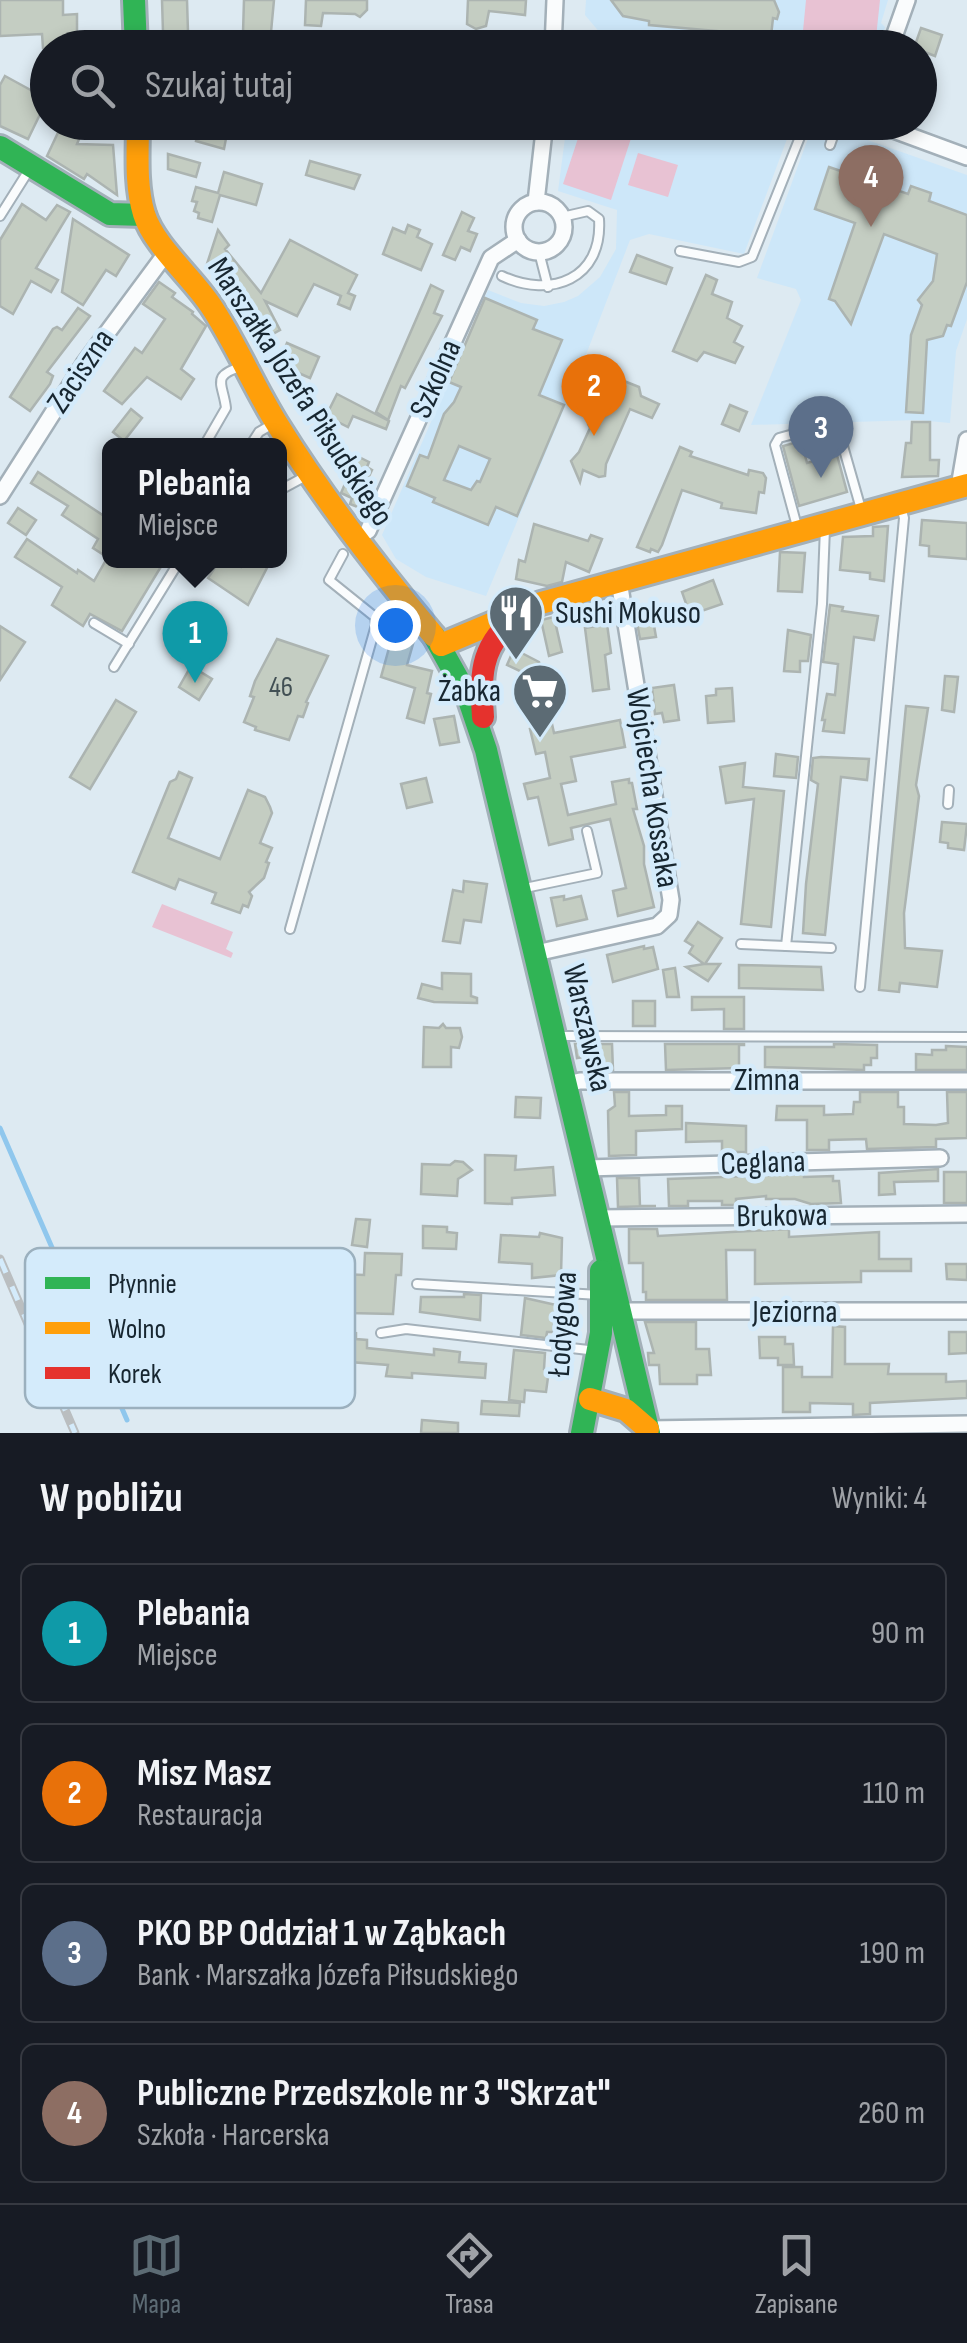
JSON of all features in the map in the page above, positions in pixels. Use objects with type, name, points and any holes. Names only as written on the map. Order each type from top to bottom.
[{"type":"main road","points":[[134,0],[135,30]]},
{"type":"main road","points":[[0,146],[110,214],[144,215],[138,140]]},
{"type":"main road","name":"Marszałka Józefa Piłsudskiego","points":[[144,215],[210,304],[286,438]]},
{"type":"main road","name":"Marszałka Józefa Piłsudskiego","points":[[287,439],[355,541],[442,645]]},
{"type":"main road","points":[[442,645],[541,604],[963,486]]},
{"type":"main road","points":[[486,750],[481,661],[498,632],[541,604]]},
{"type":"main road","name":"Warszawska","points":[[442,645],[468,697],[486,750],[648,1431]]},
{"type":"main road","name":"Łodygowa","points":[[582,1433],[601,1352],[603,1295],[597,1218]]},
{"type":"main road","points":[[590,1399],[626,1410],[648,1431]]},
{"type":"street","points":[[554,30],[555,0]]},
{"type":"street","points":[[896,30],[907,0]]},
{"type":"street","name":"Szkolna","points":[[368,531],[490,258],[518,240],[515,219],[523,207],[536,202],[543,140]]},
{"type":"street","points":[[919,140],[967,157]]},
{"type":"street","points":[[518,240],[528,249],[540,252],[550,250],[560,240],[562,217],[550,204],[536,202]]},
{"type":"street","name":"Zaciszna","points":[[0,496],[84,364],[155,264],[168,252]]},
{"type":"street","points":[[963,486],[967,440]]},
{"type":"street","name":"Wojciecha Kossaka","points":[[536,953],[657,926],[669,914],[671,900],[619,581]]},
{"type":"street","name":"Zimna","points":[[566,1084],[657,1080],[967,1081]]},
{"type":"street","name":"Ceglana","points":[[586,1168],[940,1158]]},
{"type":"street","name":"Brukowa","points":[[597,1218],[967,1214]]},
{"type":"street","name":"Jeziorna","points":[[622,1311],[967,1311]]},
{"type":"street","points":[[648,1431],[967,1424]]},
{"type":"lane","points":[[680,251],[739,262],[752,257],[799,140]]},
{"type":"lane","points":[[830,145],[832,140]]},
{"type":"lane","points":[[0,216],[31,166]]},
{"type":"lane","points":[[502,276],[521,284],[548,286],[569,280],[584,269],[598,243],[597,214],[588,211],[562,217]]},
{"type":"lane","points":[[540,252],[548,286]]},
{"type":"lane","points":[[209,438],[225,413],[226,402],[219,387],[223,375],[247,365]]},
{"type":"lane","points":[[255,438],[276,422]]},
{"type":"lane","points":[[798,530],[776,445],[779,438],[796,434],[840,439],[862,513]]},
{"type":"lane","points":[[287,486],[310,474]]},
{"type":"lane","points":[[860,987],[904,518],[900,503]]},
{"type":"lane","points":[[786,946],[822,604],[827,537],[824,523]]},
{"type":"lane","points":[[290,929],[292,904],[376,625],[374,617],[330,580],[343,554]]},
{"type":"lane","points":[[114,667],[175,568]]},
{"type":"lane","points":[[198,572],[201,568]]},
{"type":"lane","points":[[94,623],[128,644]]},
{"type":"lane","points":[[948,804],[949,790]]},
{"type":"lane","points":[[520,889],[597,873],[587,831]]},
{"type":"lane","points":[[741,944],[831,948]]},
{"type":"lane","points":[[555,1036],[967,1037]]},
{"type":"lane","points":[[417,1284],[603,1295]]},
{"type":"lane","points":[[380,1334],[406,1329],[601,1352]]},
{"type":"shaded area","points":[[586,0],[888,0],[881,23],[884,30],[598,30],[585,15]]},
{"type":"shaded area","points":[[806,0],[880,0],[877,30],[803,30]]},
{"type":"shaded area","points":[[565,140],[787,140],[744,254],[649,234],[630,240],[486,596],[426,577],[396,559],[382,535],[488,290],[521,303],[544,306],[564,302],[578,296],[600,277],[616,249],[617,210],[558,191]]},
{"type":"shaded area","points":[[577,140],[630,140],[611,200],[563,184]]},
{"type":"shaded area","points":[[807,140],[867,140],[967,175],[967,319],[956,351],[950,423],[918,420],[751,425],[801,300],[796,289],[757,278]]},
{"type":"shaded area","points":[[638,153],[678,165],[668,197],[628,185]]},
{"type":"shaded area","points":[[162,904],[233,932],[226,949],[233,953],[231,958],[152,927]]},
{"type":"building","points":[[0,0],[63,0],[63,15],[77,14],[77,30],[30,30],[30,35],[0,36]]},
{"type":"building","points":[[162,0],[187,0],[188,30],[163,30]]},
{"type":"building","points":[[244,0],[274,0],[271,30],[243,30]]},
{"type":"building","points":[[306,0],[367,0],[367,10],[360,17],[323,13],[321,26],[305,25]]},
{"type":"building","points":[[468,0],[526,0],[525,15],[489,11],[486,26],[476,29],[467,24]]},
{"type":"building","points":[[611,0],[774,0],[779,12],[777,19],[773,18],[772,30],[649,25],[649,21],[623,16]]},
{"type":"building","points":[[5,76],[30,90],[28,139],[0,126],[0,85]]},
{"type":"building","points":[[55,140],[113,145],[117,195],[87,174],[84,179],[47,156]]},
{"type":"building","points":[[196,140],[226,140],[224,149]]},
{"type":"building","points":[[168,154],[200,163],[196,177],[168,169]]},
{"type":"building","points":[[310,161],[360,175],[354,189],[306,175]]},
{"type":"building","points":[[829,167],[908,194],[911,186],[931,193],[929,201],[967,215],[967,282],[951,326],[947,325],[943,336],[927,340],[923,413],[906,412],[911,335],[922,305],[918,300],[933,281],[937,254],[884,234],[851,324],[835,301],[829,299],[855,223],[815,209]]},
{"type":"building","points":[[224,172],[262,184],[256,205],[220,195],[212,222],[198,218],[199,213],[194,211],[197,202],[192,201],[196,187],[218,193]]},
{"type":"building","points":[[22,204],[46,220],[57,205],[70,212],[36,268],[58,280],[51,292],[31,281],[13,314],[0,306],[0,240]]},
{"type":"building","points":[[462,212],[474,218],[468,231],[477,234],[470,251],[461,247],[455,260],[443,255]]},
{"type":"building","points":[[73,219],[129,255],[116,276],[106,270],[83,305],[62,292]]},
{"type":"building","points":[[408,225],[420,230],[417,237],[432,244],[421,270],[383,254],[393,228],[405,233]]},
{"type":"building","points":[[218,230],[229,245],[225,249],[261,293],[290,240],[357,275],[348,293],[355,296],[350,309],[338,304],[341,296],[314,284],[297,316],[265,301],[280,330],[258,342],[229,288],[207,264]]},
{"type":"building","points":[[637,255],[672,268],[666,284],[630,272]]},
{"type":"building","points":[[706,275],[717,280],[712,294],[732,302],[727,318],[742,326],[734,342],[743,347],[735,363],[704,352],[697,361],[673,351]]},
{"type":"building","points":[[159,282],[206,326],[181,369],[194,379],[181,399],[147,377],[122,404],[104,391],[135,348],[142,353],[165,319],[143,304]]},
{"type":"building","points":[[431,285],[443,291],[434,313],[442,316],[405,388],[401,386],[388,420],[376,412]]},
{"type":"building","points":[[485,298],[537,320],[533,329],[562,340],[539,395],[564,405],[517,516],[496,507],[488,525],[433,502],[435,498],[407,486],[420,455],[428,458],[444,414],[461,387],[449,382]],"holes":[[[459,446],[490,459],[480,482],[471,490],[444,480]]]},
{"type":"building","points":[[78,308],[90,316],[47,372],[53,376],[50,384],[30,411],[10,397],[53,329],[62,330]]},
{"type":"building","points":[[287,343],[319,357],[310,378],[278,364]]},
{"type":"building","points":[[604,376],[639,387],[641,396],[659,404],[652,418],[630,409],[606,464],[605,476],[583,470],[580,482],[571,461],[590,428]]},
{"type":"building","points":[[337,394],[389,421],[386,429],[353,416],[348,427],[326,416]]},
{"type":"building","points":[[730,405],[747,412],[739,431],[722,424]]},
{"type":"building","points":[[131,409],[142,418],[126,438],[113,432]]},
{"type":"building","points":[[912,422],[930,422],[930,460],[939,460],[938,476],[902,477]]},
{"type":"building","points":[[801,441],[807,463],[837,455],[847,492],[799,506],[783,446]]},
{"type":"building","points":[[680,447],[692,452],[690,456],[748,475],[749,470],[763,473],[764,493],[759,492],[756,513],[721,508],[722,503],[682,490],[662,545],[658,552],[650,552],[637,547]]},
{"type":"building","points":[[357,456],[369,462],[367,467],[372,470],[363,489],[373,493],[365,510],[350,504],[352,498],[341,493]]},
{"type":"building","points":[[38,472],[102,515],[102,554],[93,548],[98,539],[62,515],[68,506],[31,483]]},
{"type":"building","points":[[18,508],[36,520],[26,535],[8,523]]},
{"type":"building","points":[[922,520],[967,523],[967,559],[929,556],[929,546],[920,545]]},
{"type":"building","points":[[534,524],[588,541],[591,535],[602,539],[589,572],[566,562],[562,582],[547,586],[516,579],[519,560],[525,562]]},
{"type":"building","points":[[888,526],[884,581],[870,579],[870,573],[840,570],[843,537],[873,536],[873,527]]},
{"type":"building","points":[[27,539],[94,581],[102,567],[160,568],[122,631],[90,614],[83,626],[52,605],[62,587],[15,557]]},
{"type":"building","points":[[780,552],[805,553],[802,592],[778,591]]},
{"type":"building","points":[[215,568],[267,568],[248,605],[208,578]]},
{"type":"building","points":[[713,580],[722,604],[690,615],[682,592]]},
{"type":"building","points":[[830,605],[843,607],[842,611],[878,616],[874,640],[854,637],[844,733],[823,731],[827,694],[835,695],[838,664],[823,662]]},
{"type":"building","points":[[652,614],[656,637],[640,639],[636,617]]},
{"type":"building","points":[[554,617],[562,652],[549,656],[541,620]]},
{"type":"building","points":[[607,624],[611,653],[605,655],[609,689],[593,691],[585,628]]},
{"type":"building","points":[[0,626],[25,642],[0,680]]},
{"type":"building","points":[[394,630],[415,637],[407,665],[432,671],[424,723],[407,718],[415,688],[381,677]]},
{"type":"building","points":[[788,630],[811,635],[808,661],[800,661],[800,672],[784,671]]},
{"type":"building","points":[[277,639],[328,656],[303,717],[298,716],[289,740],[255,730],[256,727],[244,722],[254,697],[250,696],[255,681]]},
{"type":"building","points":[[514,649],[539,662],[541,671],[526,674],[507,665]]},
{"type":"building","points":[[191,666],[212,679],[199,700],[179,687]]},
{"type":"building","points":[[945,676],[958,677],[954,712],[942,710]]},
{"type":"building","points":[[674,685],[679,720],[664,722],[662,713],[655,714],[652,688]]},
{"type":"building","points":[[732,688],[734,721],[708,723],[706,696],[716,695],[716,689]]},
{"type":"building","points":[[116,700],[136,712],[90,789],[70,777]]},
{"type":"building","points":[[906,706],[928,708],[916,785],[919,796],[904,913],[905,948],[942,951],[937,987],[900,983],[899,992],[879,990]]},
{"type":"building","points":[[454,716],[459,742],[440,745],[434,719]]},
{"type":"building","points":[[620,720],[625,747],[571,757],[576,781],[561,784],[568,815],[616,804],[612,782],[629,779],[632,783],[637,809],[633,809],[644,846],[654,907],[618,916],[613,891],[626,888],[610,819],[571,828],[573,839],[549,845],[538,797],[528,799],[524,784],[550,778],[545,752],[536,754],[530,729],[552,724],[554,733]]},
{"type":"building","points":[[776,754],[798,757],[796,778],[774,776]]},
{"type":"building","points":[[813,758],[869,759],[867,780],[841,777],[825,935],[803,933],[818,784],[811,780]]},
{"type":"building","points":[[745,763],[743,787],[784,791],[771,927],[741,924],[754,799],[726,803],[720,767]]},
{"type":"building","points":[[179,772],[192,778],[168,838],[220,859],[248,790],[265,797],[270,807],[272,813],[260,843],[272,848],[266,862],[269,863],[264,878],[249,892],[252,896],[248,907],[243,905],[240,913],[212,903],[216,893],[179,879],[175,889],[133,872],[170,782]]},
{"type":"building","points":[[426,778],[432,802],[407,808],[401,784]]},
{"type":"building","points":[[942,822],[967,824],[964,850],[948,848],[948,843],[940,842]]},
{"type":"building","points":[[464,881],[487,884],[481,922],[464,920],[460,943],[443,941],[453,890],[463,892]]},
{"type":"building","points":[[564,896],[564,900],[581,896],[587,919],[557,926],[551,898]]},
{"type":"building","points":[[698,922],[722,938],[705,964],[720,964],[708,981],[686,967],[704,964],[689,953],[693,946],[685,941]]},
{"type":"building","points":[[653,947],[658,969],[613,982],[607,955]]},
{"type":"building","points":[[739,965],[821,967],[823,990],[739,988]]},
{"type":"building","points":[[675,968],[679,997],[667,997],[663,970]]},
{"type":"building","points":[[442,973],[471,974],[471,996],[477,998],[477,1003],[418,998],[422,984],[442,989]]},
{"type":"building","points":[[692,997],[744,997],[744,1029],[724,1029],[724,1009],[692,1010]]},
{"type":"building","points":[[633,1001],[655,1001],[655,1026],[633,1026]]},
{"type":"building","points":[[443,1024],[446,1028],[460,1028],[462,1037],[459,1048],[451,1047],[451,1067],[423,1067],[424,1027],[439,1028]]},
{"type":"building","points":[[575,1044],[612,1044],[613,1070],[591,1070],[590,1056],[577,1058]]},
{"type":"building","points":[[665,1044],[744,1045],[739,1045],[739,1068],[666,1070]]},
{"type":"building","points":[[877,1045],[877,1058],[871,1058],[871,1065],[864,1065],[864,1070],[765,1067],[765,1047]]},
{"type":"building","points":[[946,1046],[967,1047],[967,1070],[916,1070],[916,1054],[932,1055],[932,1050],[946,1050]]},
{"type":"building","points":[[614,1092],[629,1092],[629,1116],[666,1115],[666,1106],[682,1106],[682,1129],[636,1131],[636,1155],[609,1156],[608,1111],[615,1106]]},
{"type":"building","points":[[860,1092],[898,1092],[898,1107],[904,1107],[904,1124],[936,1125],[948,1123],[947,1092],[967,1092],[967,1138],[936,1139],[936,1147],[867,1149],[866,1139],[829,1140],[829,1150],[807,1150],[807,1120],[776,1120],[777,1106],[824,1106],[824,1115],[853,1114],[854,1102],[860,1102]]},
{"type":"building","points":[[516,1097],[541,1098],[540,1118],[515,1117]]},
{"type":"building","points":[[686,1123],[746,1126],[746,1152],[722,1152],[722,1141],[686,1142]]},
{"type":"building","points":[[485,1155],[516,1156],[515,1170],[553,1167],[555,1195],[512,1198],[512,1204],[485,1203]]},
{"type":"building","points":[[455,1161],[472,1170],[458,1179],[457,1196],[421,1194],[422,1164],[450,1165]]},
{"type":"building","points":[[938,1169],[938,1181],[894,1182],[895,1194],[879,1195],[879,1173]]},
{"type":"building","points":[[944,1172],[967,1172],[967,1203],[944,1203]]},
{"type":"building","points":[[833,1176],[833,1181],[839,1181],[841,1203],[811,1204],[766,1196],[736,1199],[736,1205],[688,1201],[688,1206],[669,1206],[668,1179]]},
{"type":"building","points":[[617,1178],[639,1178],[640,1206],[656,1206],[618,1207]]},
{"type":"building","points":[[356,1219],[370,1220],[367,1247],[352,1245]]},
{"type":"building","points":[[423,1226],[447,1227],[447,1232],[457,1233],[456,1249],[423,1248]]},
{"type":"building","points":[[629,1229],[657,1229],[658,1236],[789,1229],[789,1237],[879,1232],[879,1259],[911,1259],[911,1271],[861,1271],[861,1282],[755,1284],[755,1250],[726,1250],[727,1300],[646,1300],[643,1263],[629,1263]]},
{"type":"building","points":[[540,1233],[562,1238],[561,1275],[532,1278],[532,1264],[499,1262],[501,1235],[539,1237]]},
{"type":"building","points":[[365,1253],[402,1254],[393,1314],[355,1313],[355,1275],[364,1275]]},
{"type":"building","points":[[946,1264],[967,1264],[967,1280],[947,1279]]},
{"type":"building","points":[[481,1295],[480,1320],[420,1312],[421,1297]]},
{"type":"building","points":[[525,1298],[556,1305],[553,1332],[547,1332],[546,1338],[521,1335]]},
{"type":"building","points":[[645,1322],[696,1322],[696,1349],[709,1349],[711,1375],[697,1375],[697,1384],[660,1384],[659,1365],[649,1365],[648,1353],[654,1353]]},
{"type":"building","points":[[833,1326],[845,1327],[845,1364],[889,1364],[888,1374],[946,1374],[946,1382],[967,1381],[967,1398],[870,1403],[870,1414],[853,1415],[853,1404],[810,1403],[810,1412],[783,1412],[783,1367],[802,1367],[802,1377],[832,1377]]},
{"type":"building","points":[[949,1332],[967,1332],[967,1353],[949,1354]]},
{"type":"building","points":[[355,1333],[356,1339],[367,1340],[367,1348],[434,1355],[434,1349],[460,1352],[459,1362],[486,1364],[485,1378],[412,1373],[412,1378],[386,1376],[388,1365],[355,1362]]},
{"type":"building","points":[[759,1337],[785,1337],[785,1344],[793,1344],[794,1365],[778,1365],[778,1358],[760,1358]]},
{"type":"building","points":[[514,1350],[545,1353],[544,1369],[549,1370],[546,1392],[525,1390],[524,1402],[509,1400]]},
{"type":"building","points":[[482,1401],[520,1403],[519,1416],[481,1414]]},
{"type":"building","points":[[422,1420],[458,1423],[458,1433],[421,1433]]},
{"type":"waterway","points":[[0,1128],[52,1248]]},
{"type":"waterway","points":[[122,1408],[127,1420]]},
{"type":"railway","points":[[0,1259],[25,1317]]},
{"type":"railway","points":[[64,1408],[75,1433]]},
{"type":"traffic: fast","points":[[134,0],[135,30]]},
{"type":"traffic: fast","points":[[0,147],[110,214],[144,215]]},
{"type":"traffic: fast","points":[[434,636],[468,697],[486,750],[649,1433]]},
{"type":"traffic: fast","points":[[582,1433],[601,1333],[601,1271]]},
{"type":"traffic: slow","points":[[138,140],[139,191],[149,226],[211,306],[287,438]]},
{"type":"traffic: slow","points":[[287,438],[372,560],[434,636]]},
{"type":"traffic: slow","points":[[441,645],[541,603],[967,485]]},
{"type":"traffic: slow","points":[[590,1399],[626,1410],[648,1429]]},
{"type":"traffic: jam","points":[[483,717],[484,664],[501,631],[512,621]]},
{"type":"place","name":"Publiczne Przedszkole nr 3 \"Skrzat\"","points":[[871,227]]},
{"type":"place","name":"Misz Masz","points":[[594,436]]},
{"type":"place","name":"PKO BP Oddział 1 w Ząbkach","points":[[821,478]]},
{"type":"place","name":"Sushi Mokuso","points":[[516,662]]},
{"type":"place","name":"Plebania","points":[[195,683]]},
{"type":"place","name":"Żabka","points":[[540,740]]}]
